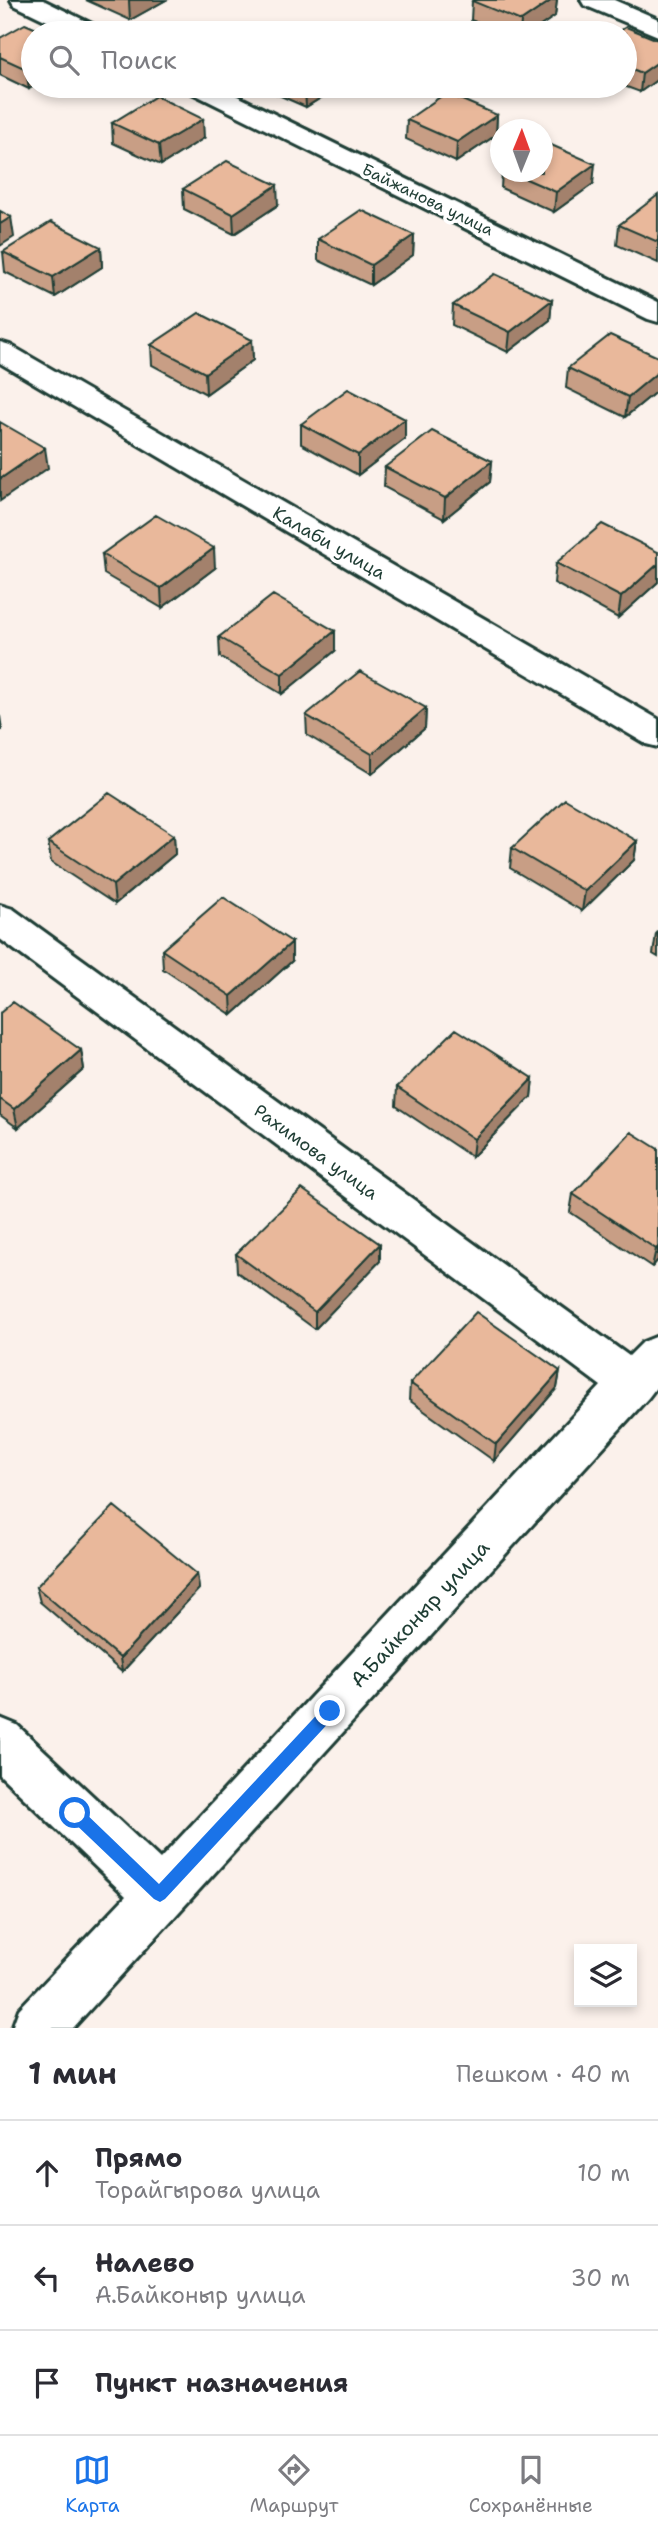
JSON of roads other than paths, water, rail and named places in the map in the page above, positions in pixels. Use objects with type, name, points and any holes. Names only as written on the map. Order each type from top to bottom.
[{"type":"street","points":[[23,0],[66,21]]},
{"type":"street","points":[[593,0],[658,29]]},
{"type":"street","name":"Байжанова улица","points":[[221,98],[658,313]]},
{"type":"street","name":"Калаби улица","points":[[0,351],[658,735]]},
{"type":"street","name":"Рахимова улица","points":[[0,919],[646,1370]]},
{"type":"street","name":"А.Байконыр улица","points":[[38,2028],[646,1370]]},
{"type":"street","points":[[0,1742],[160,1894]]}]
